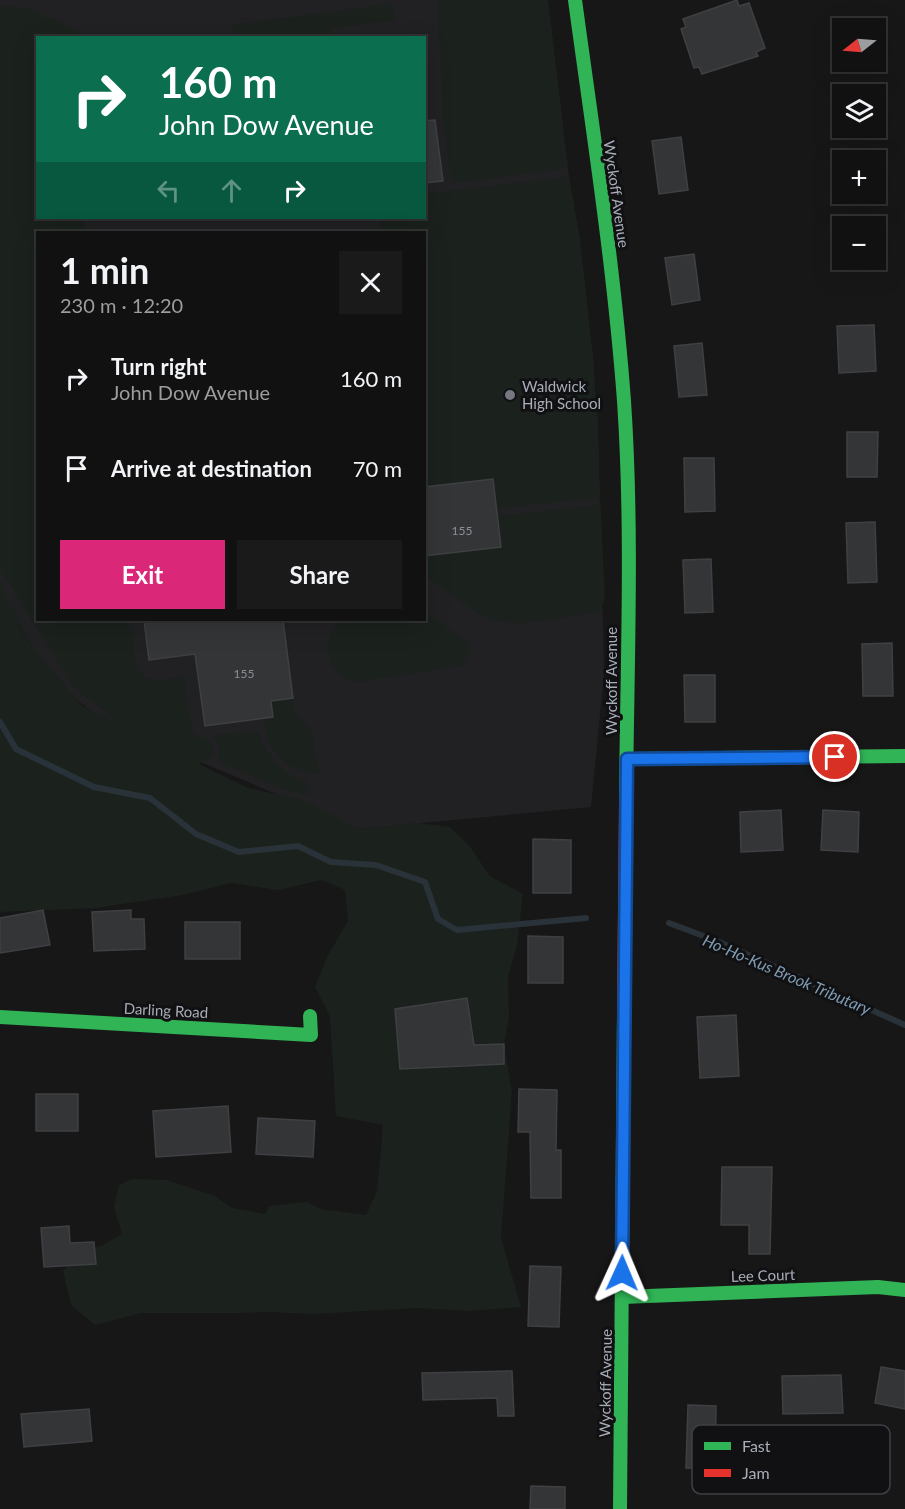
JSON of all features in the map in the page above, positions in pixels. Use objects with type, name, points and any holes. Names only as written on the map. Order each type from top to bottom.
[{"type":"main road","name":"Wyckoff Avenue","points":[[575,0],[613,276],[624,403],[628,531],[620,1509]]},
{"type":"main road","points":[[627,759],[905,756]]},
{"type":"main road","name":"Darling Road","points":[[0,1017],[311,1035],[310,1016]]},
{"type":"main road","name":"Lee Court","points":[[622,1297],[878,1287],[905,1290]]},
{"type":"shaded area","name":"Waldwick High School","points":[[0,0],[548,0],[569,177],[585,282],[598,424],[604,674],[591,807],[358,829],[102,720],[62,688],[32,647],[0,588]]},
{"type":"shaded area","points":[[438,0],[548,0],[568,168],[452,183],[443,116]]},
{"type":"shaded area","points":[[390,4],[393,7],[394,20],[331,28],[331,36],[233,36],[231,25]]},
{"type":"shaded area","points":[[0,6],[27,8],[81,32],[80,36],[36,36],[36,219],[83,219],[85,231],[36,231],[36,621],[130,621],[136,666],[140,673],[157,680],[184,676],[192,732],[209,741],[214,747],[213,755],[199,764],[248,788],[303,800],[358,829],[418,823],[450,827],[468,844],[490,876],[523,894],[517,945],[508,977],[509,1018],[504,1044],[512,1092],[501,1238],[521,1307],[469,1311],[417,1308],[314,1314],[141,1313],[95,1325],[71,1305],[63,1271],[79,1254],[103,1245],[122,1234],[114,1208],[119,1185],[132,1179],[167,1180],[215,1196],[232,1208],[265,1214],[269,1206],[307,1202],[321,1209],[366,1215],[377,1191],[383,1125],[336,1116],[330,1017],[315,987],[328,955],[348,921],[345,890],[322,880],[278,890],[231,883],[183,895],[96,908],[0,912],[0,583],[32,647],[82,706],[120,724],[73,686],[0,568]]},
{"type":"shaded area","points":[[569,177],[580,238],[594,366],[605,598],[600,611],[527,623],[498,621],[478,613],[426,577],[426,556],[501,546],[493,479],[426,487],[426,231],[381,231],[380,219],[426,219],[426,194]],"holes":[[[598,498],[598,505],[499,516],[498,508]]]},
{"type":"shaded area","points":[[426,613],[467,641],[469,655],[463,665],[357,682],[346,679],[338,673],[328,656],[329,637],[340,621],[426,621]]},
{"type":"shaded area","points":[[293,698],[295,712],[311,730],[319,774],[308,773],[288,764],[273,749],[268,740],[264,718],[273,717],[271,701]]},
{"type":"shaded area","points":[[258,731],[276,763],[289,774],[306,781],[308,795],[282,789],[217,760],[218,747],[211,736]]},
{"type":"building","points":[[737,0],[739,6],[749,3],[765,48],[756,52],[758,56],[702,74],[699,67],[694,68],[681,29],[686,27],[683,19]]},
{"type":"building","points":[[435,120],[443,181],[426,183],[426,121]]},
{"type":"building","points":[[681,137],[688,190],[659,194],[652,141]]},
{"type":"building","points":[[694,254],[700,300],[672,305],[665,258]]},
{"type":"building","points":[[874,325],[876,371],[839,373],[837,326]]},
{"type":"building","points":[[702,343],[707,395],[679,397],[674,346]]},
{"type":"building","points":[[847,432],[878,432],[877,477],[847,477]]},
{"type":"building","points":[[684,458],[714,458],[715,511],[685,512]]},
{"type":"building","points":[[493,479],[501,547],[426,556],[426,487]]},
{"type":"building","points":[[875,522],[877,582],[848,583],[846,523]]},
{"type":"building","points":[[711,559],[713,612],[685,613],[683,560]]},
{"type":"building","points":[[144,621],[283,621],[293,698],[271,701],[273,717],[205,726],[195,654],[149,660]]},
{"type":"building","points":[[892,643],[893,696],[863,696],[862,644]]},
{"type":"building","points":[[684,675],[715,675],[715,722],[685,722]]},
{"type":"building","points":[[781,810],[783,850],[741,852],[740,812]]},
{"type":"building","points":[[823,810],[859,812],[858,852],[821,850]]},
{"type":"building","points":[[533,839],[571,840],[571,893],[533,893]]},
{"type":"building","points":[[43,910],[50,945],[0,953],[0,918]]},
{"type":"building","points":[[131,910],[131,919],[144,919],[145,949],[94,951],[92,912]]},
{"type":"building","points":[[185,922],[240,922],[240,959],[185,959]]},
{"type":"building","points":[[528,936],[563,937],[563,983],[528,983]]},
{"type":"building","points":[[467,998],[474,1045],[504,1044],[504,1064],[400,1069],[395,1009]]},
{"type":"building","points":[[736,1015],[739,1076],[700,1078],[697,1017]]},
{"type":"building","points":[[519,1089],[557,1090],[556,1150],[561,1150],[561,1198],[531,1198],[530,1132],[518,1132]]},
{"type":"building","points":[[36,1094],[78,1094],[78,1131],[36,1131]]},
{"type":"building","points":[[228,1106],[231,1152],[156,1157],[153,1111]]},
{"type":"building","points":[[258,1118],[315,1121],[313,1157],[256,1154]]},
{"type":"building","points":[[722,1167],[772,1167],[770,1254],[749,1254],[749,1225],[721,1225]]},
{"type":"building","points":[[69,1226],[70,1243],[94,1242],[96,1264],[44,1267],[41,1228]]},
{"type":"building","points":[[530,1266],[561,1267],[559,1327],[528,1326]]},
{"type":"building","points":[[881,1367],[905,1371],[905,1409],[875,1403]]},
{"type":"building","points":[[512,1371],[514,1416],[498,1416],[497,1398],[423,1400],[422,1373]]},
{"type":"building","points":[[841,1375],[843,1413],[783,1414],[782,1376]]},
{"type":"building","points":[[688,1405],[716,1406],[716,1425],[692,1425],[692,1468],[686,1468]]},
{"type":"building","points":[[89,1409],[92,1441],[24,1447],[21,1414]]},
{"type":"building","points":[[531,1486],[565,1487],[565,1509],[530,1509]]},
{"type":"waterway","name":"Ho-Ho-Kus Brook Tributary","points":[[0,722],[16,749],[94,787],[150,798],[196,834],[239,852],[298,846],[331,862],[376,865],[425,882],[438,919],[457,930],[586,918]]},
{"type":"waterway","name":"Ho-Ho-Kus Brook Tributary","points":[[669,923],[717,941],[905,1025]]},
{"type":"traffic: fast","points":[[575,0],[609,250],[624,401],[629,550],[626,800]]},
{"type":"traffic: fast","points":[[627,759],[905,756]]},
{"type":"traffic: fast","points":[[620,1509],[624,1012]]},
{"type":"traffic: fast","points":[[0,1017],[311,1035],[310,1016]]},
{"type":"traffic: fast","points":[[622,1297],[878,1287],[905,1290]]},
{"type":"traffic: jam","points":[[624,1012],[626,800]]},
{"type":"place","name":"Waldwick High School","points":[[510,395]]},
{"type":"route","points":[[622,1273],[627,759],[835,757]]}]
